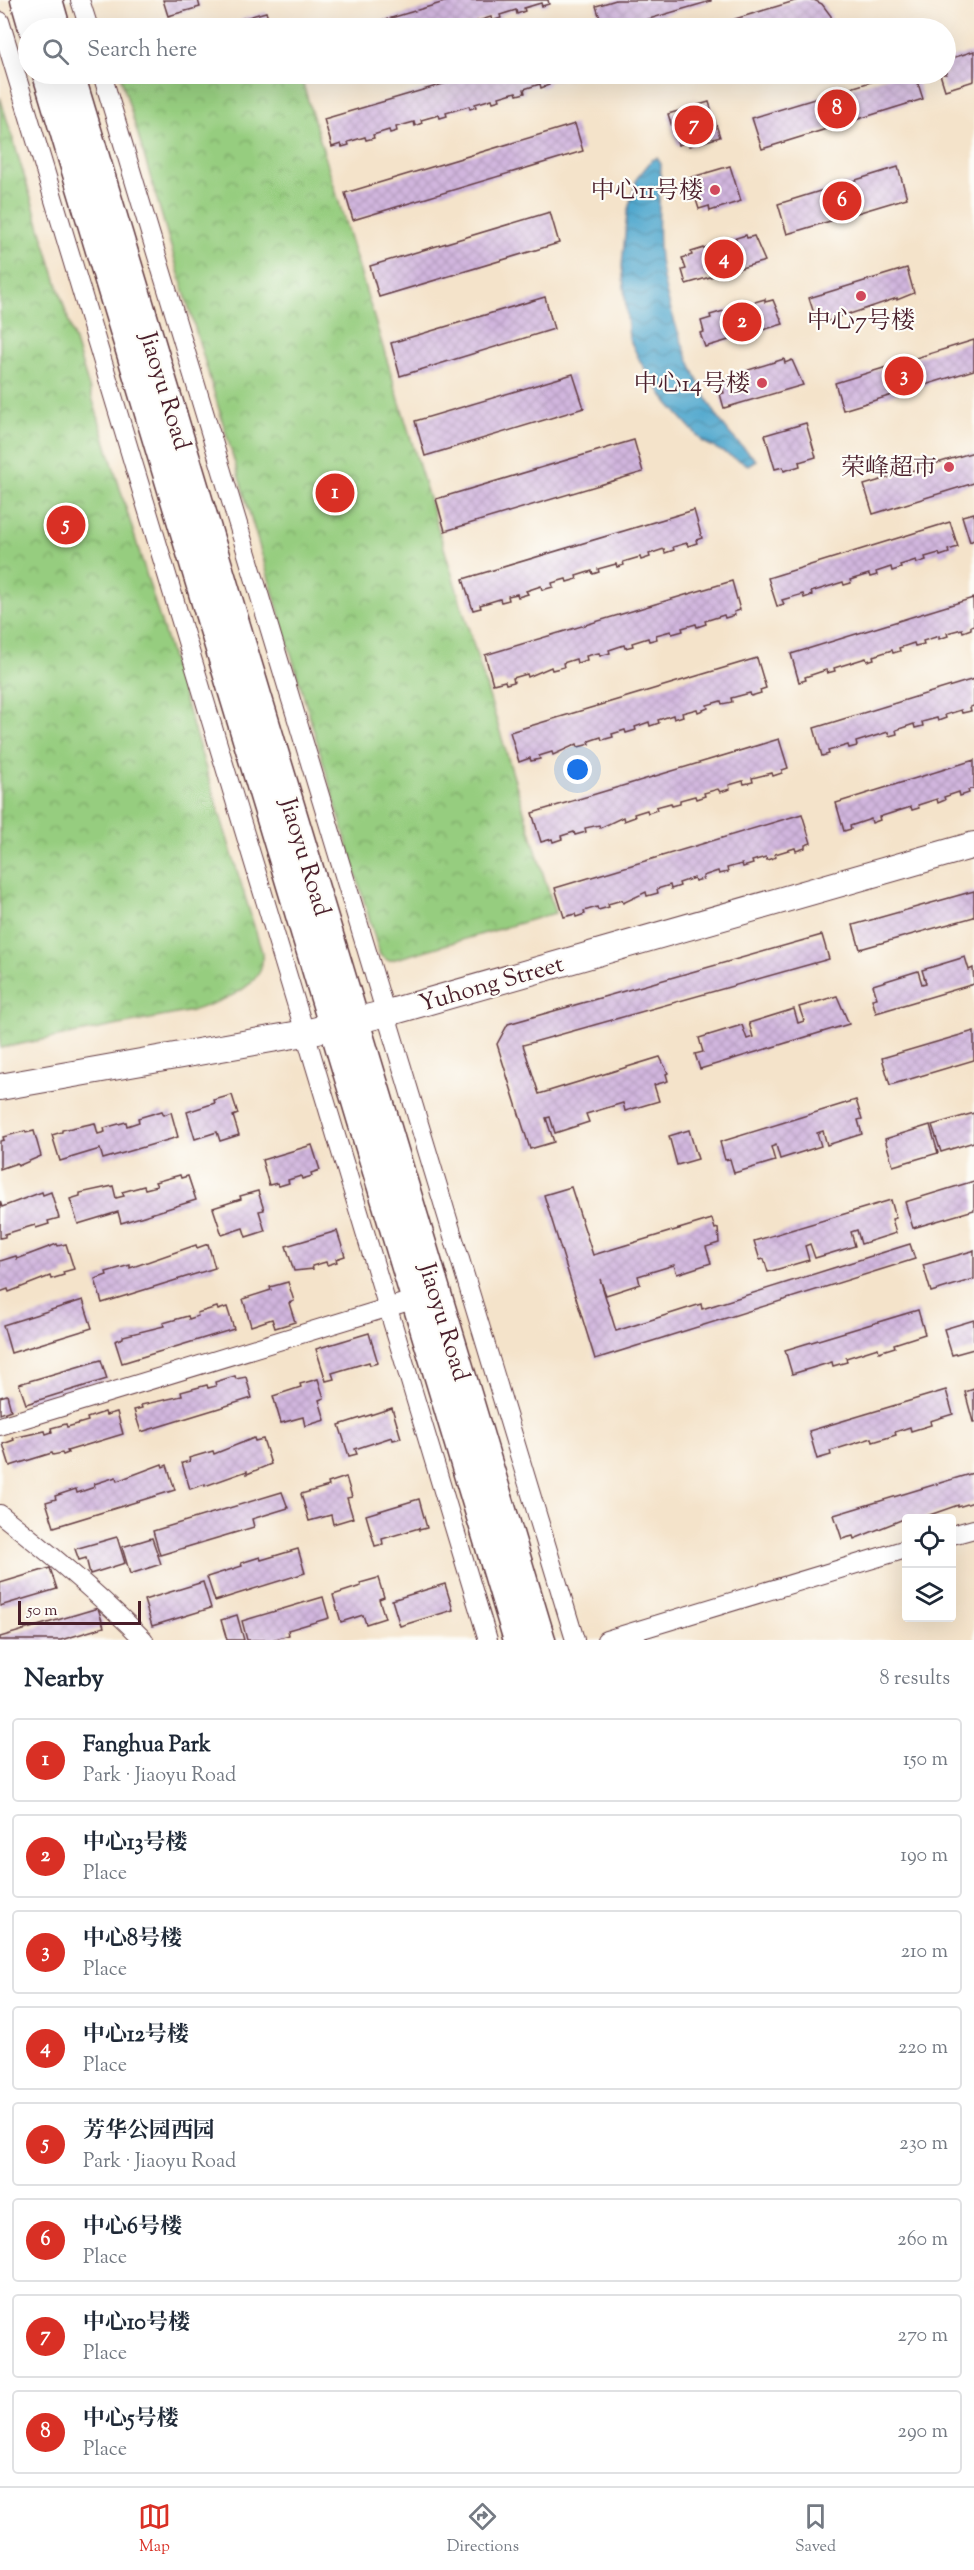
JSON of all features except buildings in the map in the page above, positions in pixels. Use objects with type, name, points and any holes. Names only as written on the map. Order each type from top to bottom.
[{"type":"main road","points":[[25,0],[30,18]]},
{"type":"main road","points":[[48,0],[54,18]]},
{"type":"main road","name":"Jiaoyu Road","points":[[50,84],[344,1023],[541,1640]]},
{"type":"main road","name":"Jiaoyu Road","points":[[73,84],[344,1023],[416,1299],[518,1640]]},
{"type":"street","points":[[80,0],[86,18]]},
{"type":"street","points":[[0,21],[18,81]]},
{"type":"street","points":[[19,84],[488,1640]]},
{"type":"street","points":[[105,84],[575,1640]]},
{"type":"street","name":"Yuhong Street","points":[[0,1087],[305,1033],[386,1013],[974,845]]},
{"type":"street","points":[[0,1426],[416,1299]]},
{"type":"street","points":[[0,1514],[70,1569],[115,1609],[144,1640]]},
{"type":"street","points":[[956,1534],[974,1529]]},
{"type":"street","points":[[606,1640],[902,1550]]},
{"type":"green space","points":[[123,84],[303,84],[555,913],[389,961],[380,955]]},
{"type":"green space","points":[[0,97],[262,952],[262,966],[255,979],[239,992],[192,1011],[0,1048]]},
{"type":"water","points":[[657,158],[661,164],[659,247],[674,319],[693,371],[717,416],[730,434],[756,460],[748,465],[703,442],[668,403],[641,363],[629,338],[622,266],[627,213],[637,178],[652,160]]},
{"type":"place","name":"中心5号楼","points":[[837,109]]},
{"type":"place","name":"中心10号楼","points":[[694,125]]},
{"type":"place","name":"中心11号楼","points":[[715,190]]},
{"type":"place","name":"中心6号楼","points":[[842,201]]},
{"type":"place","name":"中心12号楼","points":[[724,259]]},
{"type":"place","name":"中心7号楼","points":[[861,296]]},
{"type":"place","name":"中心13号楼","points":[[742,322]]},
{"type":"place","name":"中心8号楼","points":[[904,376]]},
{"type":"place","name":"中心14号楼","points":[[762,383]]},
{"type":"place","name":"荣峰超市","points":[[949,467]]},
{"type":"place","name":"Fanghua Park","points":[[335,493]]},
{"type":"place","name":"芳华公园西园","points":[[66,525]]}]
